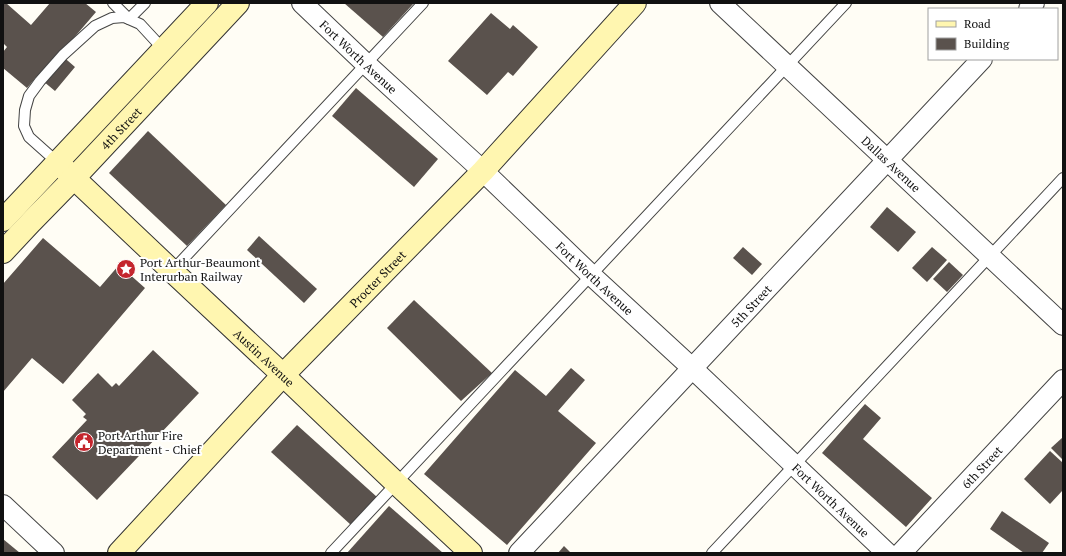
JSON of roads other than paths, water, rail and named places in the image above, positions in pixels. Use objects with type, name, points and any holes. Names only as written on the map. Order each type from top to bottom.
[{"type":"street","name":"4th Street","points":[[3,220],[207,3]]},
{"type":"street","name":"4th Street","points":[[3,252],[238,3]]},
{"type":"street","name":"Fort Worth Avenue","points":[[302,3],[483,171],[591,275],[888,553]]},
{"type":"street","name":"Procter Street","points":[[119,553],[283,375],[483,171],[635,3]]},
{"type":"street","name":"Dallas Avenue","points":[[720,3],[1063,325]]},
{"type":"street","name":"5th Street","points":[[519,553],[981,60]]},
{"type":"street","name":"Austin Avenue","points":[[57,162],[471,553]]},
{"type":"street","name":"6th Street","points":[[901,553],[1063,380]]},
{"type":"street","points":[[3,505],[54,553]]},
{"type":"lane","points":[[113,3],[129,19]]},
{"type":"lane","points":[[129,19],[145,3]]},
{"type":"lane","points":[[172,271],[423,3]]},
{"type":"lane","points":[[331,553],[846,3]]},
{"type":"lane","points":[[57,162],[29,137],[24,126],[25,110],[29,96],[63,55],[95,26],[112,18],[124,17],[140,24],[164,50]]},
{"type":"lane","points":[[712,553],[1063,178]]},
{"type":"place","name":"Port Arthur-Beaumont Interurban Railway","points":[[126,269]]},
{"type":"place","name":"Port Arthur Fire Department - Chief","points":[[84,442]]}]
